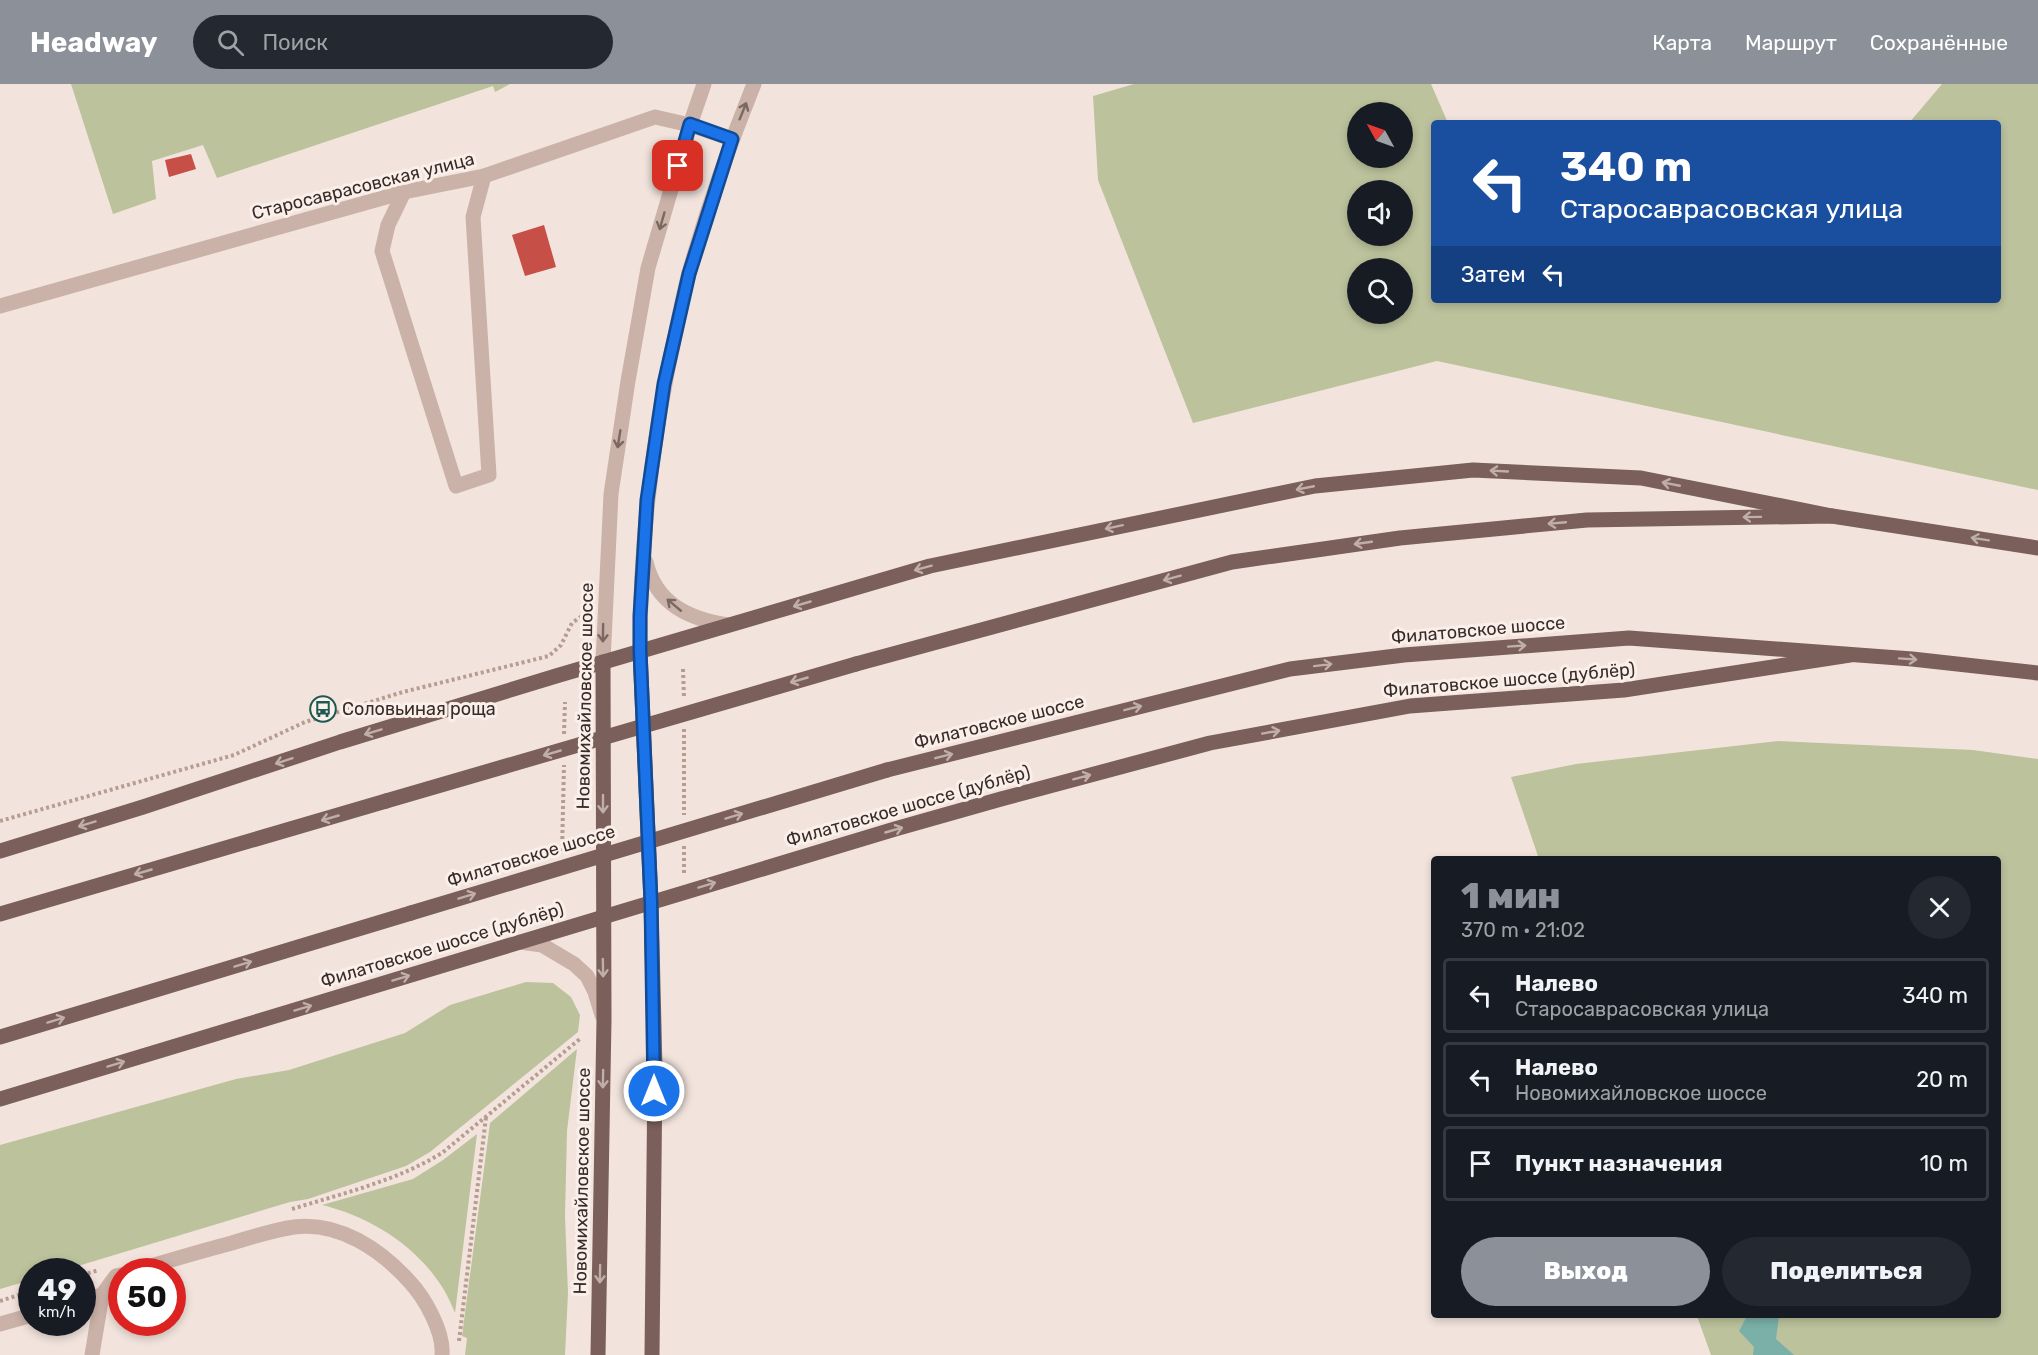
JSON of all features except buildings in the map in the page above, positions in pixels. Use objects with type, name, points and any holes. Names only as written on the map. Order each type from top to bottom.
[{"type":"main road","points":[[0,851],[143,807],[339,742],[930,566],[1315,486],[1473,470],[1641,478],[1832,516],[2038,548]]},
{"type":"main road","points":[[0,914],[856,664],[1232,562],[1400,538],[1587,520],[1832,516]]},
{"type":"main road","name":"Филатовское шоссе","points":[[0,1037],[887,770],[1290,669],[1381,658],[1629,638],[1970,664],[2038,673]]},
{"type":"main road","points":[[640,651],[651,902],[654,1070],[652,1355]]},
{"type":"main road","name":"Филатовское шоссе (дублёр)","points":[[0,1100],[603,916],[1001,799],[1210,743],[1410,706],[1624,690],[1850,655]]},
{"type":"main road","name":"Новомихайловское шоссе","points":[[598,1355],[604,1020],[603,662]]},
{"type":"street","name":"Новомихайловское шоссе","points":[[603,662],[611,494],[628,381],[648,268],[704,84]]},
{"type":"street","points":[[640,651],[647,500],[664,384],[689,274],[732,139],[754,84]]},
{"type":"street","name":"Старосаврасовская улица","points":[[0,306],[404,192],[484,176],[655,117],[690,124],[732,139]]},
{"type":"street","points":[[404,192],[387,225],[382,251],[456,486],[489,475],[474,217],[484,176]]},
{"type":"street","points":[[644,552],[649,575],[661,593],[677,608],[689,616],[728,626]]},
{"type":"street","points":[[520,942],[542,945],[581,970],[587,976],[595,992],[604,1020]]},
{"type":"street","points":[[179,1258],[296,1227],[321,1228],[342,1233],[393,1263],[418,1291],[435,1322],[442,1355]]},
{"type":"street","points":[[92,1355],[102,1295],[108,1287]]},
{"type":"street","points":[[96,1296],[102,1295]]},
{"type":"street","points":[[0,1324],[18,1319]]},
{"type":"path","points":[[0,821],[234,755],[304,722],[403,692],[549,656],[561,645],[572,623],[582,616]]},
{"type":"path","points":[[683,669],[684,703]]},
{"type":"path","points":[[564,737],[565,702]]},
{"type":"path","points":[[684,726],[684,817]]},
{"type":"path","points":[[562,855],[564,761]]},
{"type":"path","points":[[684,840],[684,874]]},
{"type":"path","points":[[298,1207],[389,1180],[421,1166],[442,1153],[581,1038]]},
{"type":"path","points":[[458,1351],[486,1117]]},
{"type":"path","points":[[0,1300],[18,1295]]},
{"type":"green space","points":[[71,84],[510,84],[495,92],[493,86],[217,178],[203,145],[152,161],[156,199],[113,214]]},
{"type":"green space","points":[[1134,84],[1431,84],[1447,120],[1431,120],[1431,303],[2001,303],[2001,120],[1912,120],[1942,84],[2038,84],[2038,490],[1437,361],[1193,423],[1098,180],[1093,96]]},
{"type":"green space","points":[[1778,741],[1973,750],[2038,759],[2038,1355],[1711,1355],[1698,1318],[2001,1318],[2001,856],[1538,856],[1511,777],[1576,764]]},
{"type":"green space","points":[[526,982],[553,983],[571,997],[580,1015],[578,1032],[430,1152],[406,1166],[308,1199],[290,1202],[96,1261],[96,1258],[18,1258],[18,1284],[0,1289],[0,1145],[236,1079],[289,1070],[405,1033],[450,1005]]},
{"type":"green space","points":[[577,1049],[567,1131],[565,1216],[568,1293],[565,1355],[465,1355],[467,1338],[462,1336],[490,1123]]},
{"type":"green space","points":[[477,1134],[455,1313],[446,1293],[433,1274],[402,1243],[364,1220],[322,1205],[413,1179]]},
{"type":"water","points":[[1746,1318],[1779,1318],[1776,1339],[1794,1355],[1753,1355],[1754,1347],[1739,1331]]},
{"type":"place","name":"Соловьиная роща","points":[[323,709]]},
{"type":"route","points":[[654,1091],[651,902],[640,651],[647,500],[664,384],[689,274],[732,139],[690,124],[678,166]]}]
